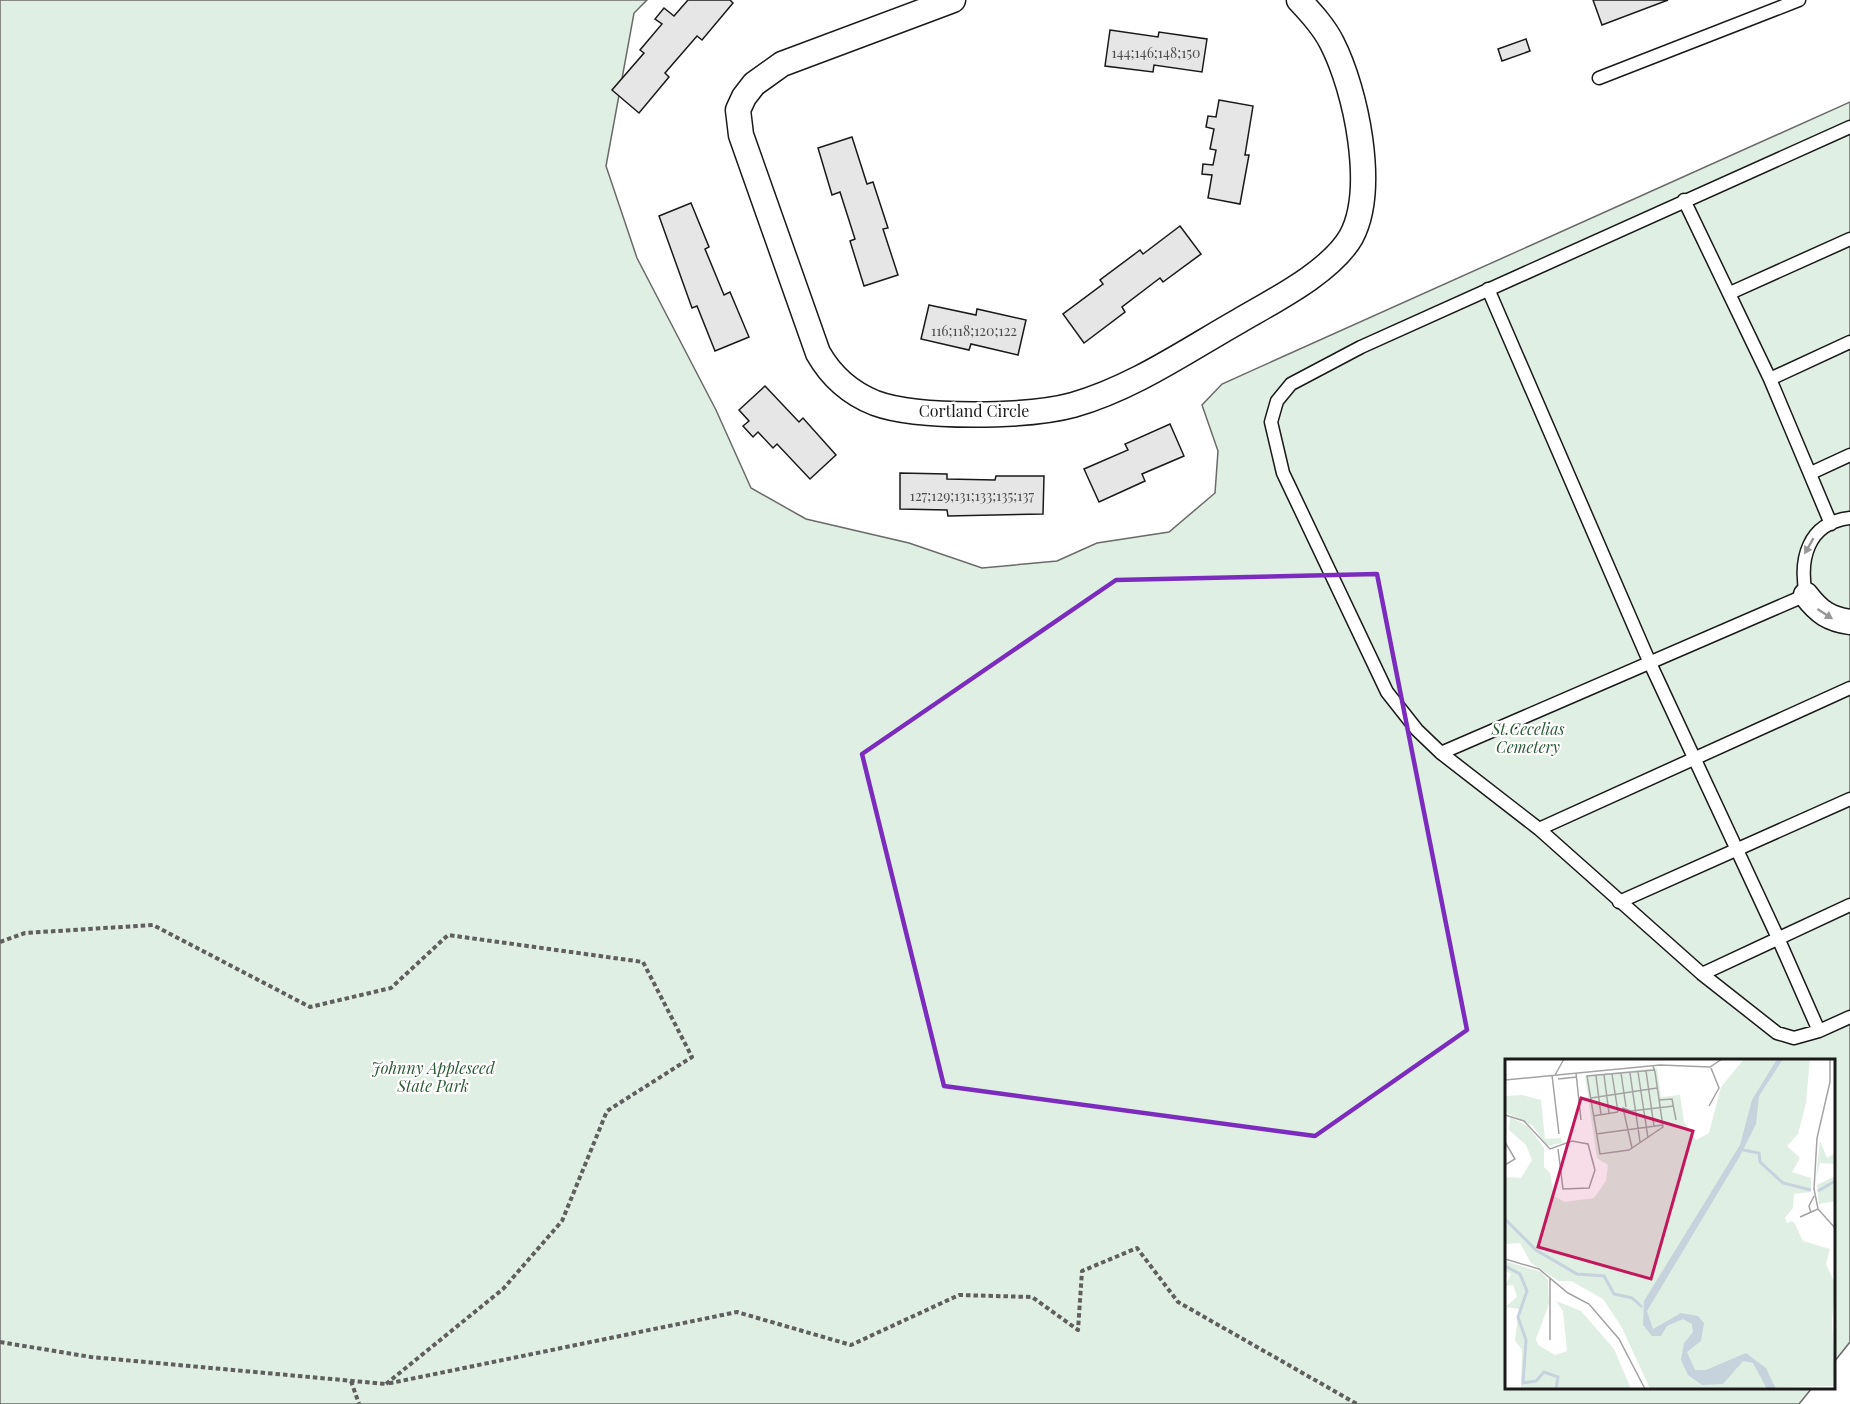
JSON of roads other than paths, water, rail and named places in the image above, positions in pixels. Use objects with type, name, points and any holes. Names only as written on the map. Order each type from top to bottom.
[{"type":"street","name":"Cortland Circle","points":[[953,0],[782,64],[754,84],[738,110],[745,146],[818,353],[827,368],[848,389],[876,403],[928,412],[1019,413],[1072,405],[1126,385],[1296,288],[1340,251],[1351,237],[1362,199],[1363,164],[1351,95],[1332,43],[1299,0]]},
{"type":"street","points":[[1806,596],[1819,611],[1832,620],[1850,622]]},
{"type":"lane","points":[[1599,78],[1799,0]]},
{"type":"lane","points":[[1850,127],[1361,347],[1291,384],[1277,401],[1271,422],[1283,473],[1387,693],[1417,730],[1441,753],[1539,829],[1702,974],[1778,1033],[1794,1038],[1819,1031],[1850,1017]]},
{"type":"lane","points":[[1684,200],[1770,379],[1831,524]]},
{"type":"lane","points":[[1730,293],[1850,239]]},
{"type":"lane","points":[[1488,289],[1649,661],[1819,1031]]},
{"type":"lane","points":[[1770,379],[1850,342]]},
{"type":"lane","points":[[1811,473],[1850,455]]},
{"type":"lane","points":[[1441,753],[1649,661],[1806,596],[1802,574],[1804,555],[1813,538],[1831,524],[1850,519]]},
{"type":"lane","points":[[1539,829],[1850,688]]},
{"type":"lane","points":[[1619,902],[1850,799]]},
{"type":"lane","points":[[1702,974],[1850,905]]},
{"type":"park label","name":"St.Cecelias Cemetery","points":[[1528,737]]},
{"type":"park label","name":"Johnny Appleseed State Park","points":[[433,1076]]}]
